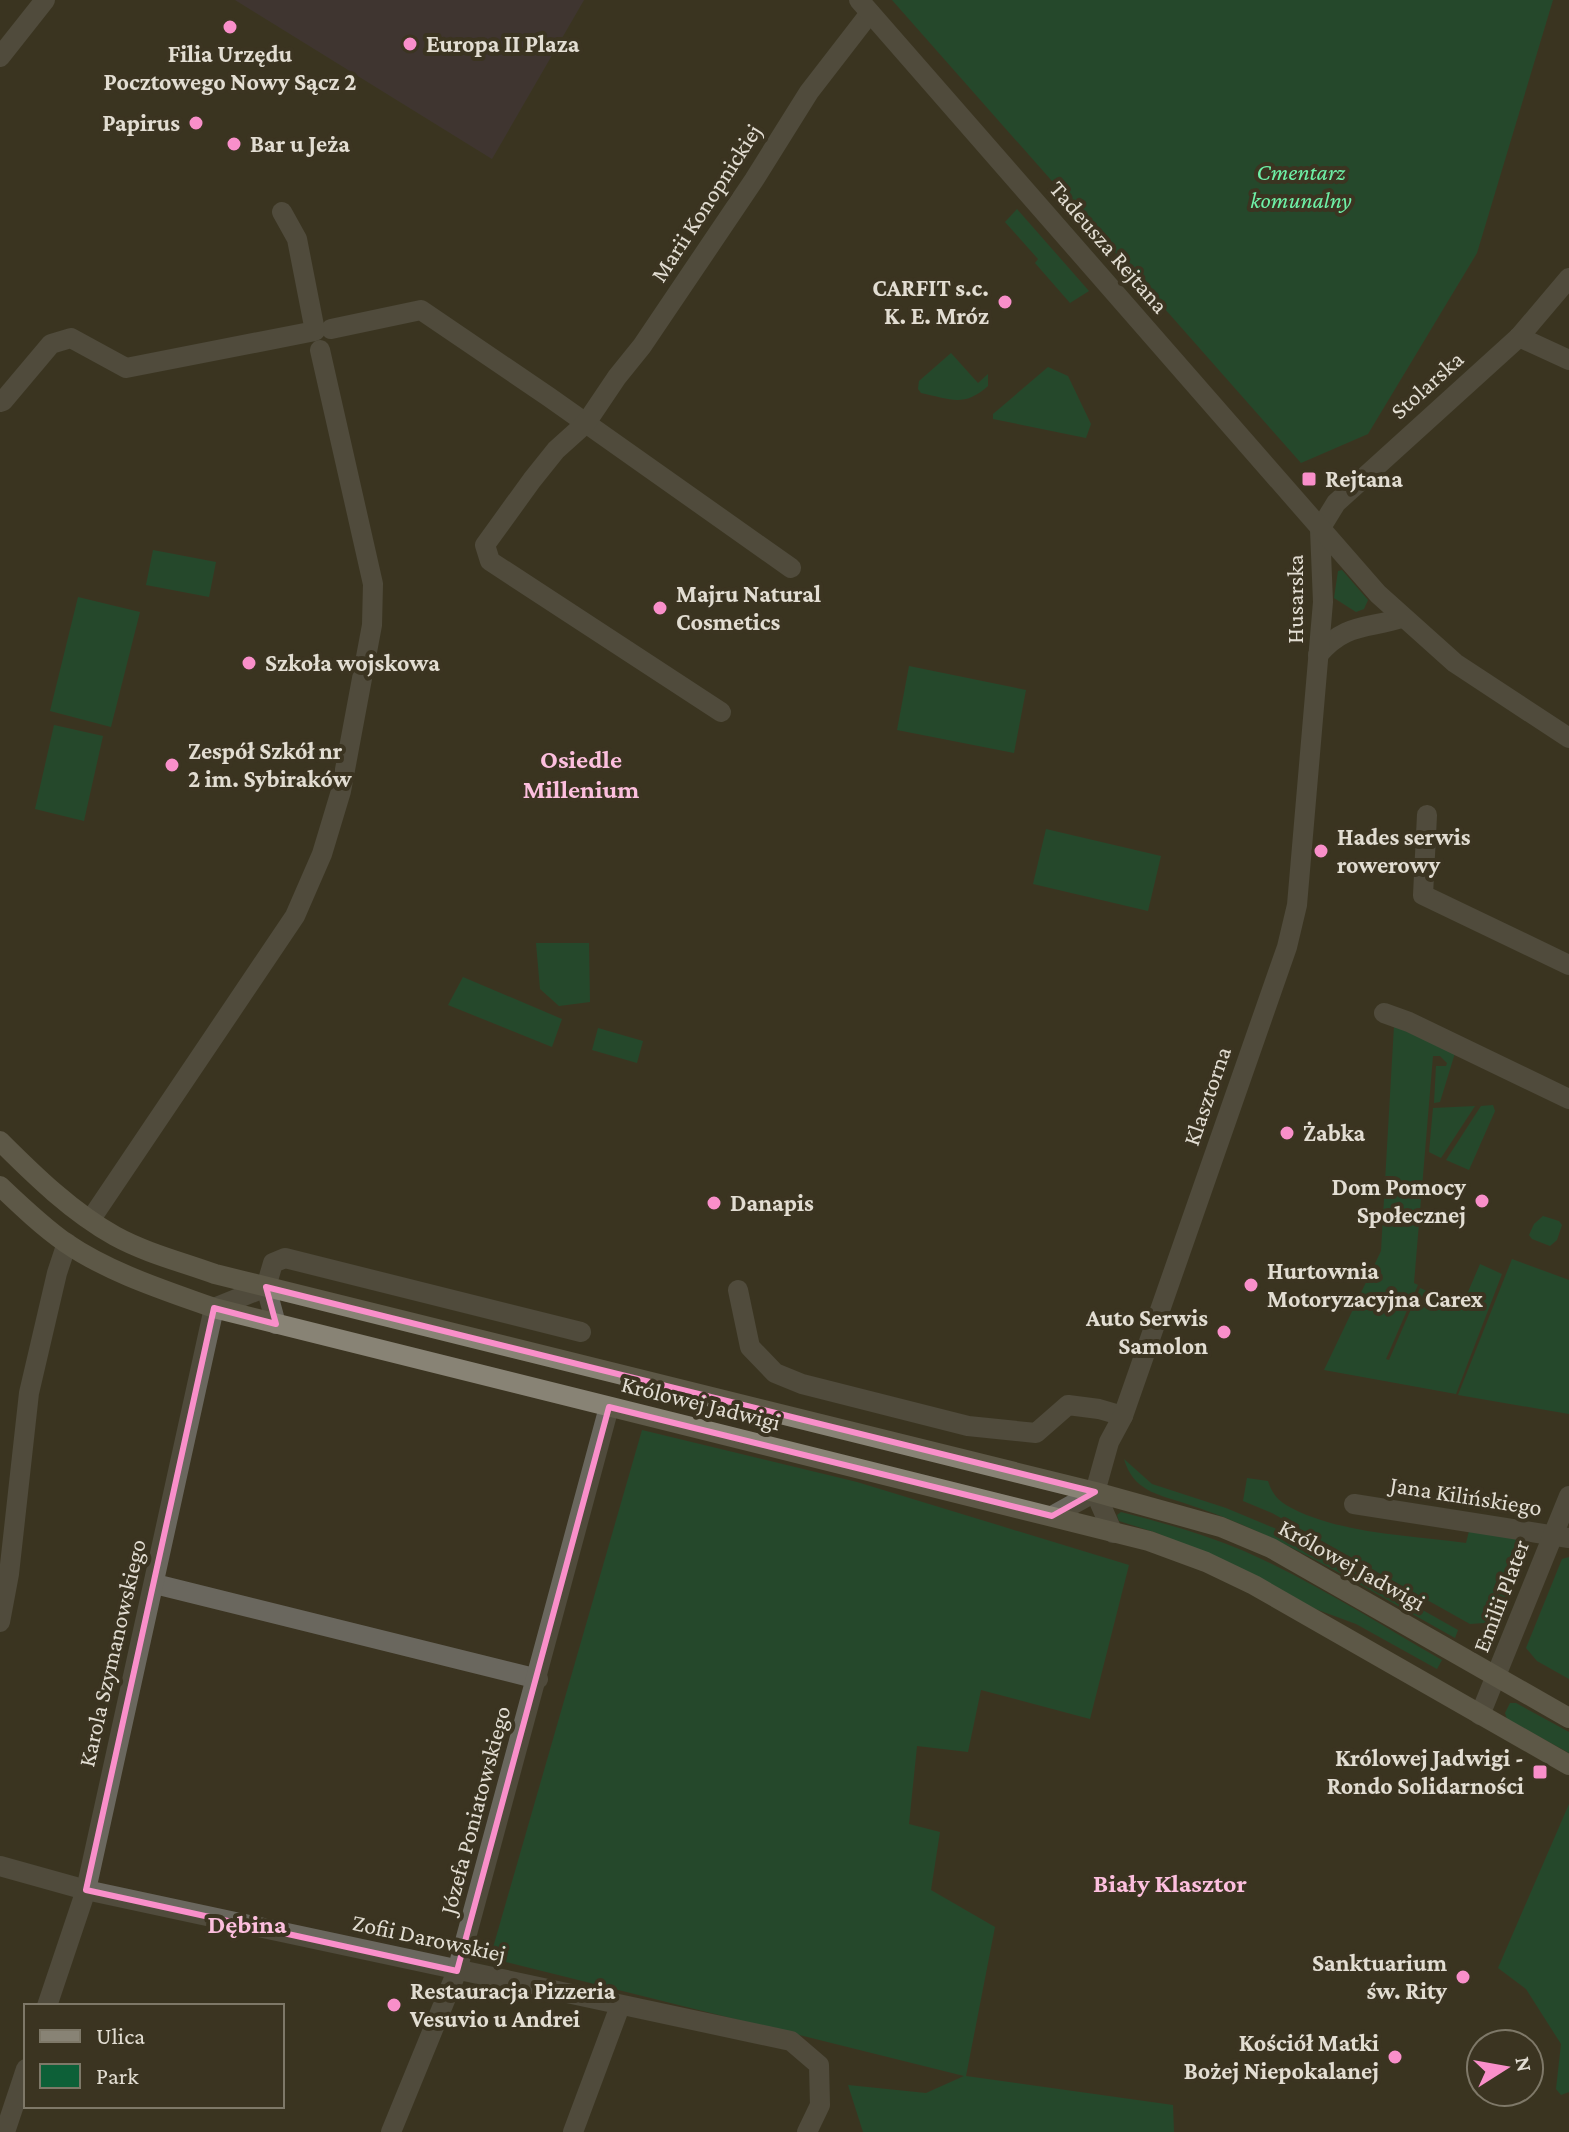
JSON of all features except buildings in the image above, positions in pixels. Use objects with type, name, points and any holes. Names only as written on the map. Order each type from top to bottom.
[{"type":"main road","name":"Królowej Jadwigi","points":[[0,1141],[27,1168],[116,1237],[215,1274],[1095,1492],[1221,1527],[1271,1548],[1569,1718]]},
{"type":"main road","name":"Królowej Jadwigi","points":[[0,1186],[67,1243],[146,1283],[214,1308],[1052,1516],[1177,1551],[1254,1585],[1569,1765]]},
{"type":"street","points":[[0,57],[45,0]]},
{"type":"street","name":"Marii Konopnickiej","points":[[721,712],[490,561],[485,545],[556,450],[586,423],[660,320],[754,180],[864,6]]},
{"type":"street","name":"Tadeusza Rejtana","points":[[864,6],[1320,529]]},
{"type":"street","points":[[0,402],[51,344],[71,338],[126,368],[315,331],[297,239],[282,212]]},
{"type":"street","name":"Stolarska","points":[[1320,529],[1336,503],[1519,337],[1569,278]]},
{"type":"street","points":[[331,329],[421,310],[791,568]]},
{"type":"street","points":[[1519,337],[1569,360]]},
{"type":"street","points":[[91,1219],[295,916],[322,854],[341,791],[372,625],[373,584],[320,350]]},
{"type":"street","name":"Husarska","points":[[1320,529],[1402,618],[1455,663],[1569,738]]},
{"type":"street","name":"Husarska","points":[[1318,655],[1323,602],[1320,529]]},
{"type":"street","name":"Husarska","points":[[1318,655],[1331,639],[1358,627],[1402,618]]},
{"type":"street","name":"Klasztorna","points":[[1095,1492],[1109,1442],[1123,1416],[1287,947],[1297,905],[1318,655]]},
{"type":"street","points":[[1427,815],[1423,895],[1569,965]]},
{"type":"street","points":[[1384,1013],[1569,1099]]},
{"type":"street","points":[[0,1622],[9,1574],[29,1393],[67,1243]]},
{"type":"street","points":[[276,1324],[266,1287],[273,1263],[285,1258],[581,1332]]},
{"type":"street","points":[[214,1308],[266,1287]]},
{"type":"street","points":[[738,1290],[750,1347],[775,1373],[802,1384],[968,1426],[1036,1433],[1068,1405],[1123,1416]]},
{"type":"street","name":"Karola Szymanowskiego","points":[[48,2004],[86,1890],[214,1308]]},
{"type":"street","name":"Józefa Poniatowskiego","points":[[391,2132],[457,1971],[609,1407]]},
{"type":"street","points":[[1052,1516],[1095,1492],[1113,1533]]},
{"type":"street","name":"Emilii Plater","points":[[1480,1715],[1561,1537],[1569,1496]]},
{"type":"street","name":"Jana Kilińskiego","points":[[1354,1504],[1561,1537]]},
{"type":"street","name":"Józefa Poniatowskiego","points":[[155,1584],[538,1679]]},
{"type":"street","name":"Zofii Darowskiej","points":[[0,1866],[86,1890],[791,2041],[819,2065],[820,2105],[807,2132]]},
{"type":"street","points":[[573,2132],[620,2006]]},
{"type":"street","points":[[5,2132],[24,2075]]},
{"type":"highlighted area","points":[[266,1287],[1095,1492],[1052,1516],[609,1407],[457,1971],[86,1890],[214,1308],[276,1324]]},
{"type":"shaded area","name":"Europa II Plaza","points":[[235,0],[584,0],[492,159]]},
{"type":"green space","name":"Cmentarz komunalny","points":[[892,0],[1553,0],[1477,253],[1368,434],[1301,463]]},
{"type":"green space","points":[[1017,209],[1089,291],[1070,303],[1035,263],[1038,259],[1005,222]]},
{"type":"green space","points":[[951,353],[978,383],[988,374],[988,386],[971,397],[956,400],[921,393],[919,381]]},
{"type":"green space","points":[[1048,367],[1068,376],[1091,424],[1086,438],[993,419],[993,414]]},
{"type":"green space","points":[[153,550],[216,562],[209,597],[146,585]]},
{"type":"green space","points":[[1342,570],[1368,600],[1364,609],[1356,612],[1334,598],[1338,571]]},
{"type":"green space","points":[[78,597],[140,612],[111,727],[50,711]]},
{"type":"green space","points":[[909,666],[1026,690],[1014,753],[897,730]]},
{"type":"green space","points":[[54,725],[103,736],[84,821],[35,809]]},
{"type":"green space","points":[[1046,829],[1161,856],[1148,911],[1033,884]]},
{"type":"green space","points":[[536,943],[589,943],[590,1002],[559,1006],[540,989]]},
{"type":"green space","points":[[463,977],[562,1019],[552,1047],[448,1005]]},
{"type":"green space","points":[[1394,1026],[1455,1053],[1440,1102],[1434,1103],[1436,1066],[1446,1066],[1447,1063],[1440,1056],[1433,1056],[1414,1283],[1418,1285],[1386,1359],[1389,1360],[1420,1288],[1462,1306],[1480,1264],[1502,1274],[1456,1394],[1324,1370],[1381,1251]]},
{"type":"green space","points":[[598,1028],[643,1041],[637,1063],[592,1050]]},
{"type":"green space","points":[[1493,1105],[1495,1111],[1469,1170],[1446,1160],[1481,1106]]},
{"type":"green space","points":[[1475,1106],[1441,1158],[1429,1152],[1433,1108]]},
{"type":"green space","points":[[1543,1216],[1562,1225],[1557,1240],[1550,1246],[1529,1235],[1534,1224]]},
{"type":"green space","points":[[1512,1259],[1569,1280],[1569,1414],[1458,1395]]},
{"type":"green space","points":[[642,1430],[857,1482],[1129,1565],[1090,1719],[981,1690],[968,1752],[917,1746],[909,1824],[940,1832],[931,1890],[995,1927],[966,2076],[1173,2105],[1174,2132],[863,2132],[848,2085],[926,2093],[964,2076],[490,1958]]},
{"type":"green space","points":[[1124,1459],[1152,1484],[1226,1508],[1286,1533],[1458,1630],[1455,1638],[1289,1546],[1147,1489],[1133,1478]]},
{"type":"green space","points":[[1247,1478],[1268,1481],[1279,1500],[1306,1515],[1350,1528],[1466,1543],[1469,1531],[1522,1538],[1529,1547],[1498,1622],[1470,1624],[1272,1513],[1243,1501]]},
{"type":"green space","points":[[1121,1512],[1199,1534],[1244,1551],[1319,1589],[1442,1660],[1437,1669],[1356,1624],[1310,1607],[1157,1533],[1119,1521],[1117,1515]]},
{"type":"green space","points":[[1569,1557],[1569,1679],[1537,1661],[1526,1648],[1562,1559]]},
{"type":"green space","points":[[1510,1703],[1516,1703],[1569,1732],[1569,1753],[1507,1719],[1505,1713]]},
{"type":"green space","points":[[1569,1804],[1569,2092],[1561,2095],[1556,2089],[1561,2044],[1526,1989],[1498,1968]]},
{"type":"place","name":"Filia Urzędu Pocztowego Nowy Sącz 2","points":[[230,27]]},
{"type":"place","name":"Europa II Plaza","points":[[410,44]]},
{"type":"place","name":"Papirus","points":[[196,123]]},
{"type":"place","name":"Bar u Jeża","points":[[234,144]]},
{"type":"place","name":"CARFIT s.c. K. E. Mróz","points":[[1005,302]]},
{"type":"place","name":"Rejtana","points":[[1309,479]]},
{"type":"place","name":"Majru Natural Cosmetics","points":[[660,608]]},
{"type":"place","name":"Szkoła wojskowa","points":[[249,663]]},
{"type":"place","name":"Zespół Szkół nr 2 im. Sybiraków","points":[[172,765]]},
{"type":"place","name":"Hades serwis rowerowy","points":[[1321,851]]},
{"type":"place","name":"Żabka","points":[[1287,1133]]},
{"type":"place","name":"Dom Pomocy Społecznej","points":[[1482,1201]]},
{"type":"place","name":"Danapis","points":[[714,1203]]},
{"type":"place","name":"Hurtownia Motoryzacyjna Carex","points":[[1251,1285]]},
{"type":"place","name":"Auto Serwis Samolon","points":[[1224,1332]]},
{"type":"place","name":"Królowej Jadwigi - Rondo Solidarności","points":[[1540,1772]]},
{"type":"place","name":"Sanktuarium św. Rity","points":[[1463,1977]]},
{"type":"place","name":"Restauracja Pizzeria Vesuvio u Andrei","points":[[394,2005]]},
{"type":"place","name":"Kościół Matki Bożej Niepokalanej","points":[[1395,2057]]},
{"type":"district","name":"Osiedle Millenium","points":[[581,774]]},
{"type":"district","name":"Biały Klasztor","points":[[1170,1883]]},
{"type":"district","name":"Dębina","points":[[247,1924]]}]
